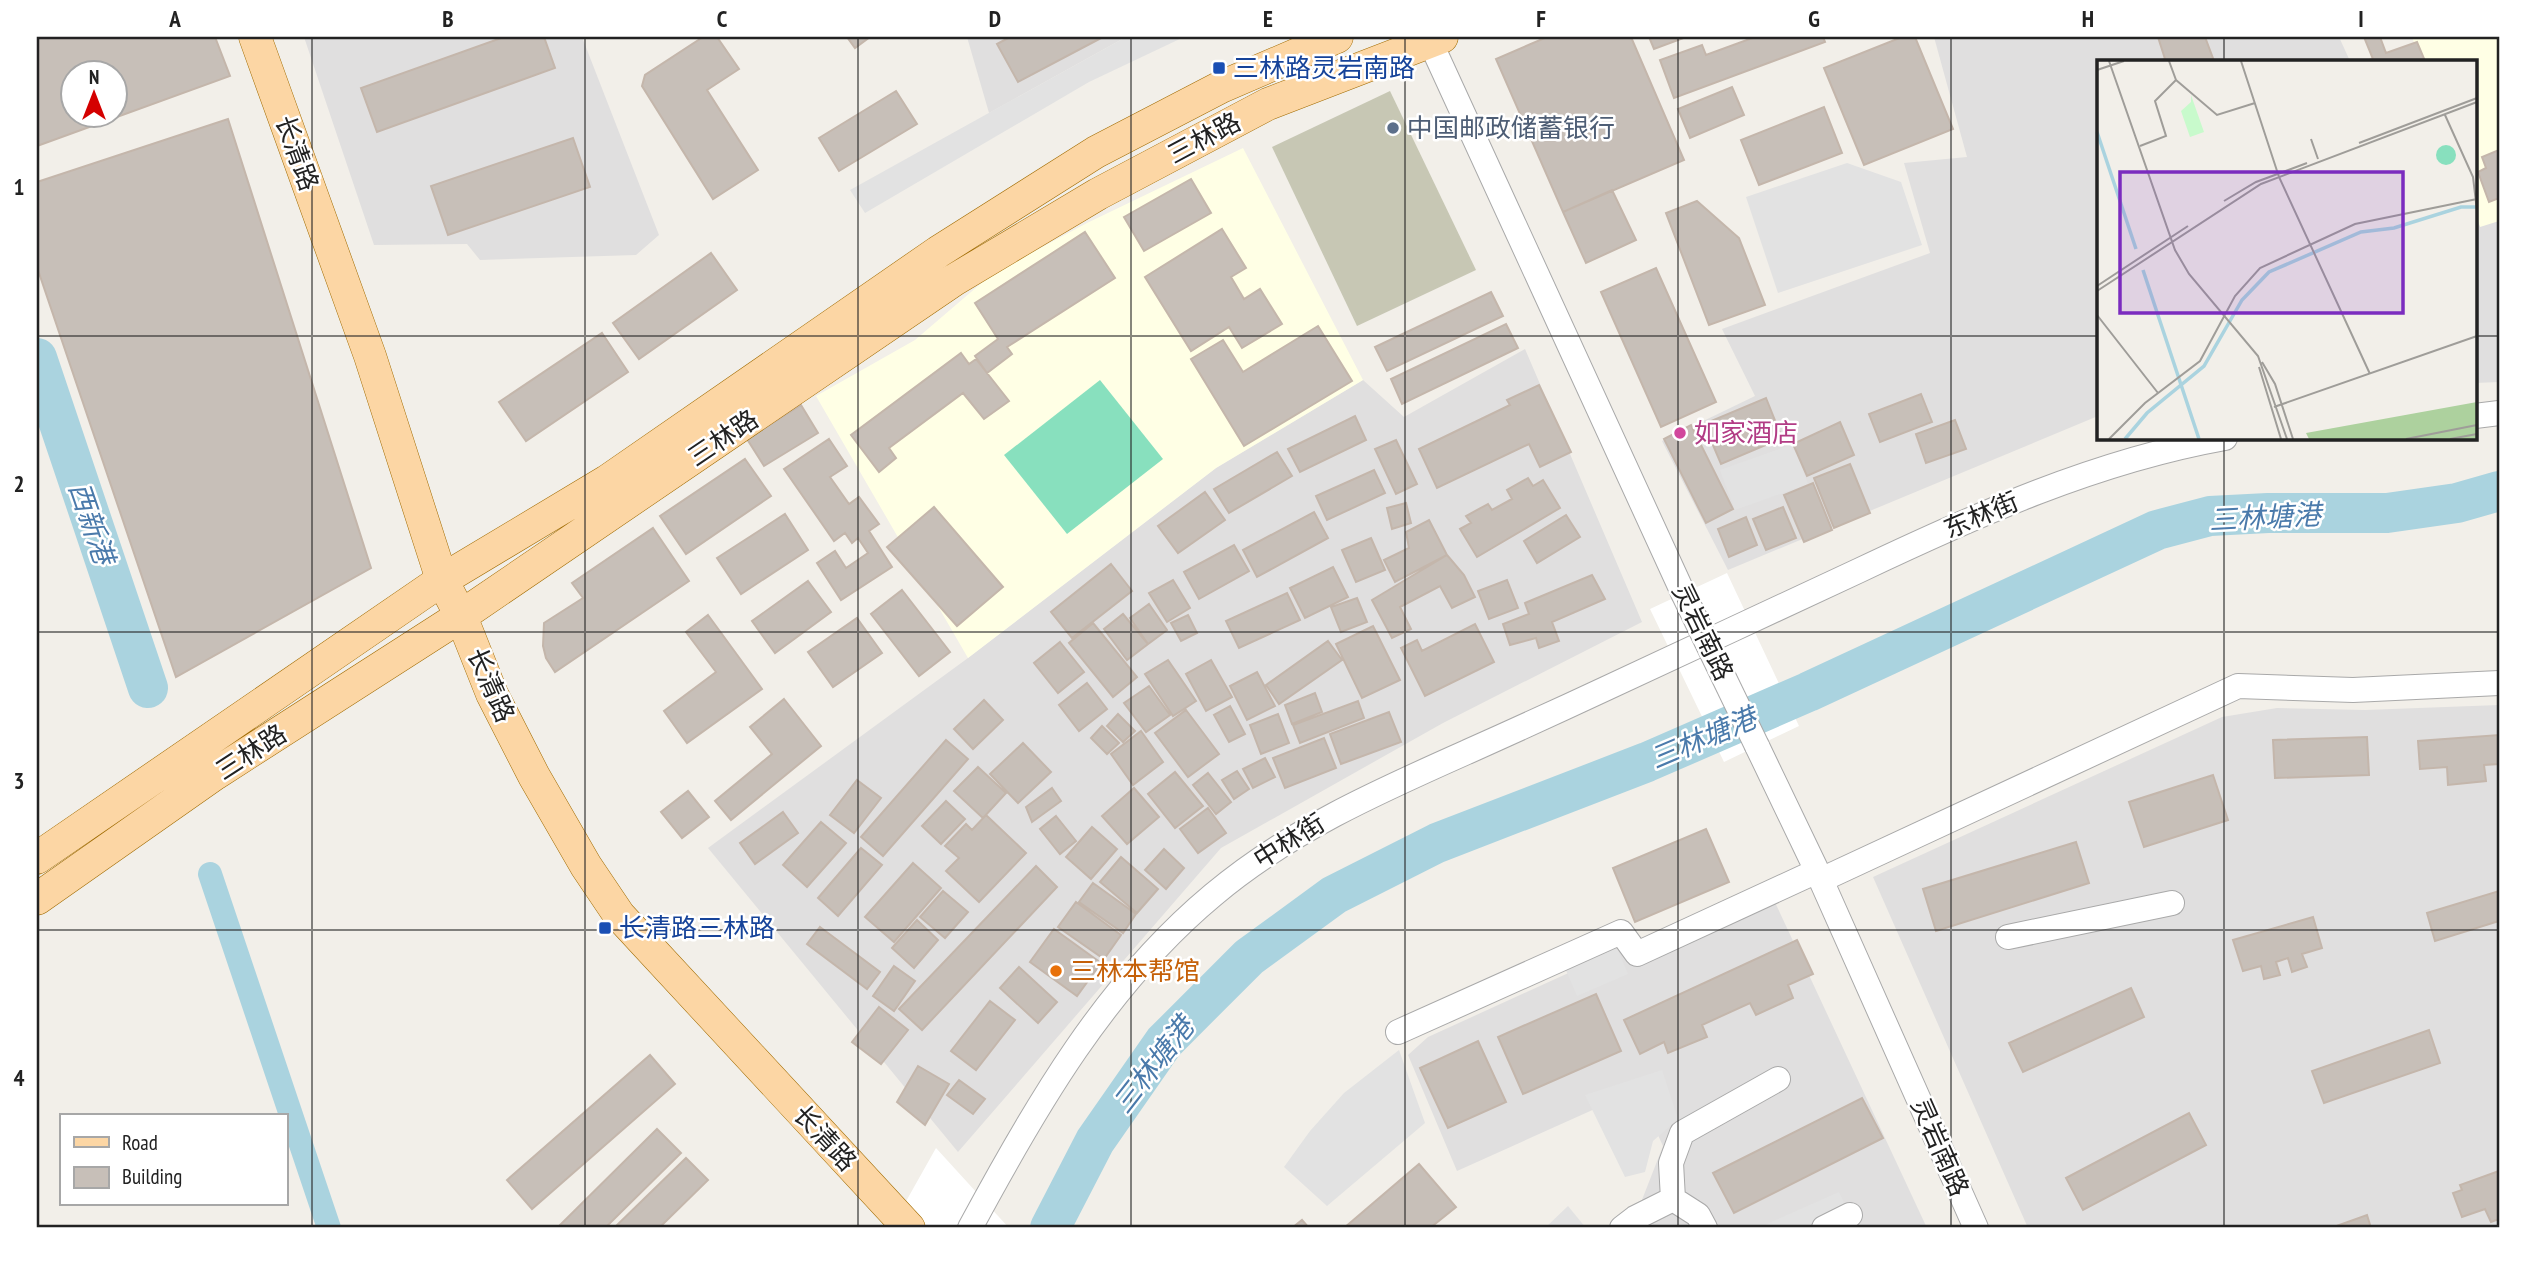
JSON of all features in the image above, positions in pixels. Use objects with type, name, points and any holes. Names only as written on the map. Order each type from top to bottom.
[{"type":"main road","name":"长清路","points":[[255,37],[370,356],[442,580],[461,616],[492,694],[534,776],[586,866],[619,915],[909,1228]]},
{"type":"main road","name":"三林路","points":[[37,858],[442,580],[607,481],[938,252],[1096,152],[1221,87],[1337,37]]},
{"type":"main road","name":"三林路","points":[[37,899],[215,774],[461,616],[954,280],[1076,207],[1268,104],[1433,38]]},
{"type":"street","name":"灵岩南路","points":[[1433,38],[1683,593],[1819,875],[1976,1228]]},
{"type":"street","points":[[2476,416],[2499,413]]},
{"type":"street","name":"东林街","points":[[1748,622],[1914,544],[2020,498],[2106,467],[2184,445],[2219,439]]},
{"type":"street","name":"中林街","points":[[970,1228],[1034,1111],[1070,1056],[1112,1000],[1176,928],[1260,857],[1311,825],[1385,788],[1748,622]]},
{"type":"street","points":[[1398,1032],[1621,932],[1637,954],[2238,686],[2353,690],[2499,683]]},
{"type":"street","points":[[2008,937],[2172,903]]},
{"type":"street","points":[[1673,1199],[1671,1163],[1682,1133],[1778,1079]]},
{"type":"street","points":[[1622,1228],[1635,1218],[1673,1199]]},
{"type":"street","points":[[1673,1199],[1698,1215],[1705,1228]]},
{"type":"street","points":[[1824,1228],[1850,1215]]},
{"type":"shaded area","points":[[304,37],[582,37],[659,235],[636,255],[480,260],[467,244],[374,245]]},
{"type":"shaded area","points":[[967,37],[1126,37],[989,113]]},
{"type":"shaded area","points":[[1126,37],[1184,37],[1089,82],[865,213],[850,190]]},
{"type":"shaded area","points":[[1934,37],[2339,37],[2350,60],[2097,60],[2097,416],[1728,570],[1662,441],[1755,396],[1722,329],[1930,253],[1904,163],[1967,157]]},
{"type":"shaded area","points":[[2412,37],[2499,37],[2499,221],[2480,227],[2476,215],[2476,60],[2421,60]]},
{"type":"shaded area","points":[[1390,91],[1476,270],[1357,326],[1272,147]]},
{"type":"shaded area","points":[[1243,148],[1363,380],[1216,468],[968,658],[816,396],[915,340],[992,274],[1087,223]]},
{"type":"shaded area","points":[[1847,163],[1901,182],[1922,245],[1778,293],[1746,197]]},
{"type":"shaded area","points":[[2476,207],[2499,212],[2499,382],[2476,383]]},
{"type":"shaded area","points":[[1525,349],[1642,622],[1443,723],[1221,848],[958,1152],[708,848],[968,658],[1216,468],[1363,380],[1404,417]]},
{"type":"shaded area","points":[[1793,444],[1808,484],[1735,510],[1720,470]]},
{"type":"shaded area","points":[[2499,705],[2499,1228],[2028,1228],[1873,877],[2222,717],[2277,708],[2365,710]]},
{"type":"shaded area","points":[[1766,883],[1927,1228],[1631,1228],[1663,1146],[1637,1090],[1457,1171],[1408,1055],[1428,1037]]},
{"type":"shaded area","points":[[1613,939],[1628,974],[1577,996],[1562,961]]},
{"type":"shaded area","points":[[1399,1050],[1425,1123],[1327,1206],[1284,1167],[1310,1131],[1344,1093]]},
{"type":"shaded area","points":[[1662,1070],[1678,1119],[1653,1141],[1645,1172],[1625,1177],[1585,1095]]},
{"type":"shaded area","points":[[1839,1192],[1850,1215],[1820,1228],[1758,1228]]},
{"type":"shaded area","points":[[1568,1206],[1586,1228],[1545,1228]]},
{"type":"green space","points":[[1100,380],[1163,459],[1067,534],[1004,455]]},
{"type":"pier","points":[[1727,573],[1799,726],[1724,762],[1650,609]]},
{"type":"pier","points":[[936,1148],[1009,1228],[891,1228]]},
{"type":"building","points":[[37,37],[215,37],[230,76],[130,112],[130,60],[60,60],[60,130],[81,130],[37,146]]},
{"type":"building","points":[[504,37],[544,37],[555,68],[377,132],[361,88]]},
{"type":"building","points":[[703,37],[717,37],[739,69],[707,90],[758,170],[713,199],[642,86],[645,75]]},
{"type":"building","points":[[847,37],[870,37],[855,48]]},
{"type":"building","points":[[1010,37],[1103,37],[1018,82],[997,44]]},
{"type":"building","points":[[1547,37],[1631,37],[1684,160],[1563,212],[1496,59]]},
{"type":"building","points":[[1649,37],[1686,37],[1654,49]]},
{"type":"building","points":[[1755,37],[1823,37],[1825,42],[1674,98],[1660,60],[1702,45],[1706,55]]},
{"type":"building","points":[[1902,37],[1915,37],[1953,129],[1864,165],[1824,68]]},
{"type":"building","points":[[2158,37],[2205,37],[2214,60],[2162,60],[2165,59]]},
{"type":"building","points":[[2364,37],[2380,37],[2386,53],[2417,42],[2425,60],[2369,60],[2373,59]]},
{"type":"building","points":[[1732,87],[1744,115],[1690,138],[1678,109]]},
{"type":"building","points":[[896,91],[917,124],[839,171],[819,138]]},
{"type":"building","points":[[1824,107],[1842,153],[1759,185],[1741,140]]},
{"type":"building","points":[[228,119],[371,568],[176,677],[37,267],[37,182]]},
{"type":"building","points":[[573,138],[590,187],[448,235],[431,186]]},
{"type":"building","points":[[2499,150],[2499,198],[2489,202],[2478,172],[2486,168],[2482,157]]},
{"type":"building","points":[[1191,179],[1211,213],[1144,251],[1124,217]]},
{"type":"building","points":[[1612,190],[1636,240],[1586,263],[1563,212]]},
{"type":"building","points":[[1697,201],[1739,238],[1765,305],[1709,325],[1666,213]]},
{"type":"building","points":[[1222,229],[1246,268],[1231,277],[1244,299],[1260,289],[1282,324],[1242,348],[1229,327],[1191,351],[1145,277]]},
{"type":"building","points":[[1085,232],[1115,278],[1007,347],[1012,354],[987,373],[975,356],[998,339],[975,303]]},
{"type":"building","points":[[711,253],[737,290],[639,359],[613,323]]},
{"type":"building","points":[[1656,268],[1716,402],[1661,427],[1601,292]]},
{"type":"building","points":[[1491,292],[1503,316],[1387,371],[1375,347]]},
{"type":"building","points":[[1506,324],[1518,348],[1402,404],[1391,379]]},
{"type":"building","points":[[1318,326],[1352,381],[1244,446],[1191,359],[1223,340],[1243,372]]},
{"type":"building","points":[[602,333],[628,372],[526,441],[499,402]]},
{"type":"building","points":[[961,353],[969,364],[976,359],[1009,401],[984,419],[963,393],[889,448],[896,458],[879,472],[851,435]]},
{"type":"building","points":[[1539,385],[1571,452],[1540,467],[1529,444],[1437,488],[1419,449],[1510,405],[1507,400]]},
{"type":"building","points":[[1921,394],[1932,422],[1880,442],[1869,414]]},
{"type":"building","points":[[1766,398],[1782,438],[1721,464],[1704,424]]},
{"type":"building","points":[[801,405],[818,433],[764,466],[747,439]]},
{"type":"building","points":[[1355,416],[1366,440],[1300,472],[1288,449]]},
{"type":"building","points":[[1955,420],[1966,449],[1926,463],[1916,434]]},
{"type":"building","points":[[1840,422],[1854,455],[1807,476],[1793,444]]},
{"type":"building","points":[[1691,425],[1733,509],[1706,523],[1664,439]]},
{"type":"building","points":[[829,439],[847,466],[830,477],[849,504],[859,497],[879,524],[869,531],[892,567],[841,600],[817,563],[835,551],[846,568],[868,553],[858,538],[852,543],[845,533],[834,541],[784,469]]},
{"type":"building","points":[[1396,440],[1417,484],[1396,494],[1375,449]]},
{"type":"building","points":[[1277,452],[1292,476],[1229,513],[1214,489]]},
{"type":"building","points":[[745,459],[771,496],[686,554],[660,516]]},
{"type":"building","points":[[1850,464],[1870,513],[1834,528],[1814,478]]},
{"type":"building","points":[[1374,470],[1385,493],[1327,520],[1316,496]]},
{"type":"building","points":[[1528,478],[1533,486],[1543,480],[1560,508],[1477,557],[1460,529],[1471,523],[1466,516],[1488,504],[1492,510],[1512,499],[1507,490]]},
{"type":"building","points":[[1813,483],[1832,530],[1804,542],[1784,495]]},
{"type":"building","points":[[1205,492],[1225,520],[1178,553],[1158,526]]},
{"type":"building","points":[[1406,503],[1411,523],[1392,529],[1387,508]]},
{"type":"building","points":[[934,507],[1003,587],[957,626],[887,547]]},
{"type":"building","points":[[1783,507],[1796,538],[1766,550],[1753,519]]},
{"type":"building","points":[[1314,512],[1328,538],[1257,577],[1243,550]]},
{"type":"building","points":[[785,514],[808,550],[741,594],[717,558]]},
{"type":"building","points":[[1566,515],[1580,537],[1537,563],[1524,541]]},
{"type":"building","points":[[1746,517],[1757,545],[1729,557],[1718,529]]},
{"type":"building","points":[[1429,520],[1447,555],[1395,582],[1384,560],[1409,548],[1406,532]]},
{"type":"building","points":[[653,528],[689,581],[555,672],[546,658],[543,646],[544,623],[583,598],[572,583]]},
{"type":"building","points":[[1371,538],[1385,570],[1356,582],[1342,550]]},
{"type":"building","points":[[1234,545],[1249,571],[1199,599],[1184,572]]},
{"type":"building","points":[[1447,555],[1464,575],[1475,597],[1452,608],[1440,586],[1400,607],[1411,629],[1392,638],[1372,600]]},
{"type":"building","points":[[1111,564],[1132,591],[1072,638],[1051,612]]},
{"type":"building","points":[[1333,567],[1348,597],[1305,618],[1290,588]]},
{"type":"building","points":[[1592,575],[1605,599],[1552,622],[1559,641],[1539,648],[1536,638],[1510,645],[1503,624],[1529,614],[1525,603]]},
{"type":"building","points":[[1173,580],[1190,608],[1167,622],[1149,593]]},
{"type":"building","points":[[1507,580],[1518,608],[1489,619],[1478,591]]},
{"type":"building","points":[[808,581],[831,612],[775,653],[752,621]]},
{"type":"building","points":[[902,590],[950,652],[919,676],[871,614]]},
{"type":"building","points":[[1287,593],[1300,620],[1239,648],[1226,621]]},
{"type":"building","points":[[1357,598],[1367,622],[1341,632],[1331,607]]},
{"type":"building","points":[[1149,604],[1167,630],[1148,644],[1130,618]]},
{"type":"building","points":[[1123,614],[1148,644],[1127,660],[1104,629]]},
{"type":"building","points":[[708,615],[762,689],[687,743],[664,711],[716,672],[686,632]]},
{"type":"building","points":[[1188,615],[1197,633],[1181,641],[1171,623]]},
{"type":"building","points":[[857,618],[882,653],[833,687],[808,652]]},
{"type":"building","points":[[1093,623],[1137,677],[1113,697],[1069,643]]},
{"type":"building","points":[[1475,624],[1494,662],[1425,696],[1401,648],[1417,640],[1422,651]]},
{"type":"building","points":[[1373,626],[1400,680],[1362,698],[1336,644]]},
{"type":"building","points":[[1328,641],[1342,660],[1279,704],[1266,685]]},
{"type":"building","points":[[1060,642],[1084,672],[1058,693],[1034,663]]},
{"type":"building","points":[[1168,660],[1196,701],[1173,716],[1145,674]]},
{"type":"building","points":[[1211,660],[1232,697],[1206,711],[1186,674]]},
{"type":"building","points":[[1257,672],[1275,706],[1247,720],[1230,686]]},
{"type":"building","points":[[1087,683],[1107,709],[1079,731],[1059,705]]},
{"type":"building","points":[[1149,686],[1170,715],[1146,732],[1124,703]]},
{"type":"building","points":[[1315,693],[1322,712],[1292,724],[1285,705]]},
{"type":"building","points":[[784,699],[821,746],[731,820],[715,801],[772,754],[750,727]]},
{"type":"building","points":[[984,700],[1003,720],[973,749],[954,729]]},
{"type":"building","points":[[1358,701],[1364,718],[1300,743],[1293,725]]},
{"type":"building","points":[[1230,706],[1245,734],[1229,742],[1214,715]]},
{"type":"building","points":[[1186,710],[1219,754],[1188,777],[1155,733]]},
{"type":"building","points":[[1389,712],[1401,742],[1341,764],[1330,734]]},
{"type":"building","points":[[1118,714],[1135,731],[1123,742],[1107,726]]},
{"type":"building","points":[[1278,714],[1289,743],[1261,754],[1250,725]]},
{"type":"building","points":[[1102,726],[1119,743],[1107,754],[1091,738]]},
{"type":"building","points":[[1141,731],[1163,762],[1133,785],[1111,754]]},
{"type":"building","points":[[2499,735],[2499,764],[2484,765],[2486,781],[2448,785],[2447,767],[2420,769],[2418,741]]},
{"type":"building","points":[[2367,737],[2369,775],[2275,778],[2273,740]]},
{"type":"building","points":[[1324,738],[1336,768],[1285,788],[1273,758]]},
{"type":"building","points":[[946,740],[968,759],[883,856],[861,837]]},
{"type":"building","points":[[1023,743],[1051,772],[1018,803],[990,774]]},
{"type":"building","points":[[1265,758],[1275,777],[1253,788],[1243,769]]},
{"type":"building","points":[[978,767],[1006,793],[983,818],[954,791]]},
{"type":"building","points":[[1237,771],[1249,789],[1234,799],[1222,780]]},
{"type":"building","points":[[1175,772],[1203,806],[1175,828],[1148,794]]},
{"type":"building","points":[[1208,773],[1231,802],[1216,814],[1193,785]]},
{"type":"building","points":[[2213,775],[2228,820],[2144,847],[2129,802]]},
{"type":"building","points":[[857,780],[881,798],[854,833],[830,815]]},
{"type":"building","points":[[1052,788],[1061,801],[1032,822],[1026,807]]},
{"type":"building","points":[[1134,788],[1159,817],[1127,844],[1102,816]]},
{"type":"building","points":[[688,791],[709,817],[682,838],[661,812]]},
{"type":"building","points":[[946,801],[965,819],[941,844],[922,826]]},
{"type":"building","points":[[1208,808],[1226,833],[1198,853],[1180,829]]},
{"type":"building","points":[[783,812],[798,833],[755,864],[740,843]]},
{"type":"building","points":[[986,815],[1026,853],[979,902],[946,871],[959,858],[945,846],[966,824],[972,830]]},
{"type":"building","points":[[1056,816],[1076,841],[1060,854],[1040,829]]},
{"type":"building","points":[[821,822],[846,843],[807,887],[783,865]]},
{"type":"building","points":[[1092,827],[1117,849],[1091,879],[1066,857]]},
{"type":"building","points":[[1706,829],[1729,882],[1635,922],[1613,868]]},
{"type":"building","points":[[2076,842],[2089,883],[1936,931],[1923,889]]},
{"type":"building","points":[[861,848],[882,865],[838,916],[818,898]]},
{"type":"building","points":[[1164,849],[1184,868],[1166,889],[1145,870]]},
{"type":"building","points":[[1121,857],[1158,889],[1137,913],[1100,882]]},
{"type":"building","points":[[913,863],[941,888],[894,942],[865,917]]},
{"type":"building","points":[[1036,866],[1057,887],[922,1030],[899,1009]]},
{"type":"building","points":[[1093,883],[1136,914],[1123,933],[1079,902]]},
{"type":"building","points":[[943,891],[968,912],[945,938],[920,917]]},
{"type":"building","points":[[2499,891],[2499,921],[2435,941],[2427,913]]},
{"type":"building","points":[[1076,902],[1121,935],[1104,959],[1058,927]]},
{"type":"building","points":[[2313,917],[2322,948],[2302,954],[2307,967],[2292,972],[2288,958],[2276,962],[2280,975],[2264,979],[2261,966],[2243,971],[2233,940]]},
{"type":"building","points":[[917,920],[938,940],[914,968],[892,948]]},
{"type":"building","points":[[820,927],[880,972],[867,989],[807,944]]},
{"type":"building","points":[[1054,929],[1101,963],[1077,996],[1030,962]]},
{"type":"building","points":[[1797,940],[1813,974],[1788,985],[1793,998],[1756,1015],[1750,1003],[1702,1025],[1707,1037],[1668,1053],[1664,1042],[1640,1054],[1624,1020]]},
{"type":"building","points":[[894,966],[915,981],[894,1011],[873,996]]},
{"type":"building","points":[[1019,967],[1057,1002],[1038,1023],[1000,988]]},
{"type":"building","points":[[2131,988],[2144,1017],[2023,1072],[2009,1043]]},
{"type":"building","points":[[1596,994],[1621,1051],[1523,1094],[1498,1037]]},
{"type":"building","points":[[990,1001],[1015,1020],[976,1070],[951,1051]]},
{"type":"building","points":[[879,1007],[908,1030],[881,1064],[852,1042]]},
{"type":"building","points":[[2429,1030],[2440,1063],[2324,1103],[2312,1071]]},
{"type":"building","points":[[1478,1041],[1506,1102],[1448,1128],[1420,1068]]},
{"type":"building","points":[[650,1055],[675,1084],[532,1209],[507,1180]]},
{"type":"building","points":[[918,1066],[949,1084],[925,1125],[897,1102]]},
{"type":"building","points":[[959,1080],[985,1099],[973,1114],[947,1095]]},
{"type":"building","points":[[1862,1098],[1883,1138],[1734,1213],[1713,1173]]},
{"type":"building","points":[[2189,1113],[2206,1145],[2083,1210],[2066,1178]]},
{"type":"building","points":[[657,1129],[681,1153],[605,1228],[557,1228]]},
{"type":"building","points":[[686,1158],[708,1180],[659,1228],[614,1228]]},
{"type":"building","points":[[1419,1164],[1456,1207],[1430,1228],[1344,1228]]},
{"type":"building","points":[[2499,1171],[2499,1219],[2491,1222],[2485,1209],[2462,1217],[2453,1193],[2462,1190],[2460,1185]]},
{"type":"building","points":[[2367,1215],[2371,1228],[2331,1228]]},
{"type":"building","points":[[1302,1220],[1309,1228],[1292,1228]]},
{"type":"waterway","name":"西新港","points":[[37,358],[148,688]]},
{"type":"waterway","name":"三林塘港","points":[[1050,1228],[1095,1141],[1164,1042],[1249,957],[1334,895],[1437,843],[1647,762],[1808,692],[2157,530],[2210,516],[2387,513],[2457,503],[2499,491]]},
{"type":"waterway","points":[[210,874],[329,1228]]},
{"type":"place","name":"三林路灵岩南路","points":[[1219,68]]},
{"type":"place","name":"中国邮政储蓄银行","points":[[1393,128]]},
{"type":"place","name":"如家酒店","points":[[1680,433]]},
{"type":"place","name":"长清路三林路","points":[[605,928]]},
{"type":"place","name":"三林本帮馆","points":[[1056,971]]}]
